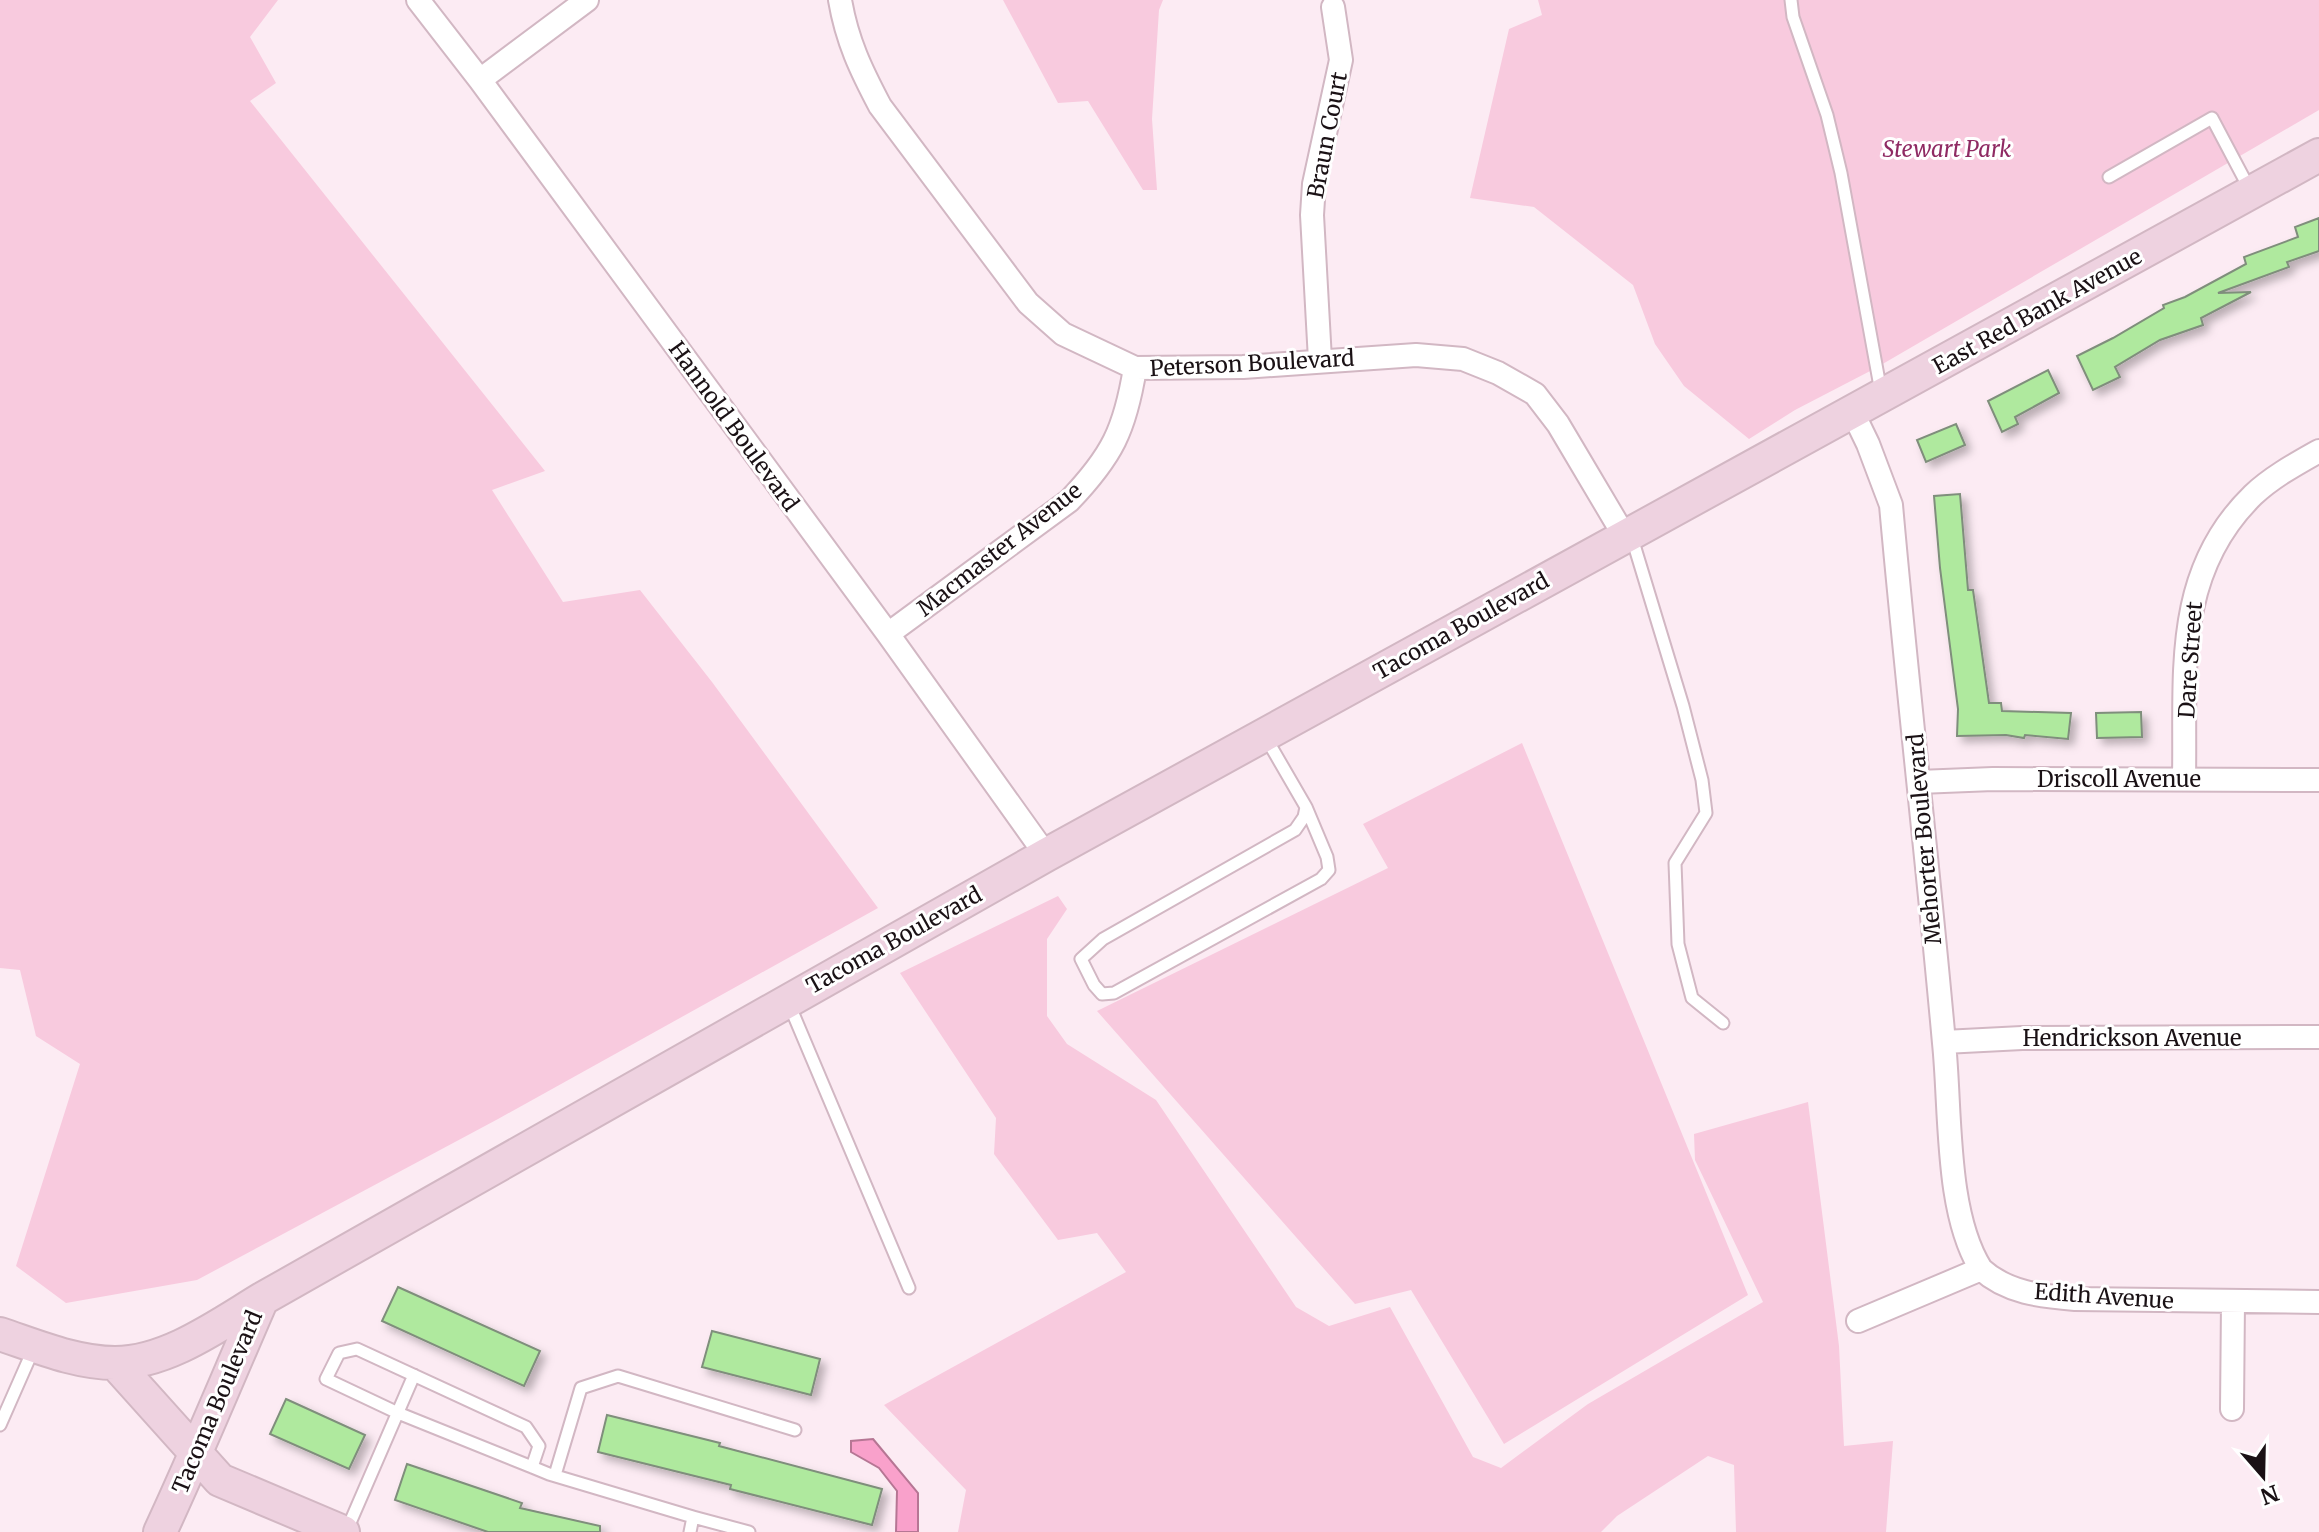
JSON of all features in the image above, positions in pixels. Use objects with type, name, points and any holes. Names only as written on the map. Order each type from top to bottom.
[{"type":"street","name":"Hannold Boulevard","points":[[418,0],[888,634],[1046,855]]},
{"type":"street","points":[[480,80],[587,0]]},
{"type":"street","name":"Peterson Boulevard","points":[[840,0],[845,33],[880,106],[1028,303],[1063,334],[1135,368],[1228,368],[1416,355],[1463,359],[1498,373],[1535,394],[1558,424],[1628,535]]},
{"type":"street","name":"Braun Court","points":[[1320,360],[1312,215],[1314,184],[1341,60],[1333,7]]},
{"type":"street","name":"East Red Bank Avenue","points":[[1754,467],[2319,155]]},
{"type":"street","name":"Macmaster Avenue","points":[[888,634],[1069,501],[1092,477],[1111,450],[1122,427],[1135,368]]},
{"type":"street","name":"Mehorter Boulevard","points":[[1853,413],[1891,505],[1955,1179],[1966,1240],[1981,1269]]},
{"type":"street","name":"Dare Street","points":[[2184,778],[2187,640],[2192,601],[2204,565],[2223,530],[2254,494],[2284,470],[2319,451]]},
{"type":"street","name":"Tacoma Boulevard","points":[[160,1532],[198,1453],[232,1364],[262,1299],[1046,855],[1754,467]]},
{"type":"street","name":"Driscoll Avenue","points":[[1919,782],[2184,778],[2319,780]]},
{"type":"street","name":"Hendrickson Avenue","points":[[1944,1042],[2022,1038],[2319,1037]]},
{"type":"street","points":[[1858,1321],[1981,1269]]},
{"type":"street","name":"Edith Avenue","points":[[1981,1269],[1995,1282],[2037,1296],[2319,1302]]},
{"type":"street","points":[[0,1334],[82,1358],[115,1363],[149,1358],[184,1343],[262,1299]]},
{"type":"street","points":[[2232,1409],[2233,1302]]},
{"type":"street","points":[[115,1363],[220,1480],[344,1532]]},
{"type":"lane","points":[[1791,0],[1793,17],[1827,115],[1841,173],[1882,396]]},
{"type":"lane","points":[[2109,177],[2212,118],[2251,192]]},
{"type":"lane","points":[[1628,535],[1683,706],[1702,780],[1706,813],[1675,863],[1678,944],[1692,998],[1723,1023]]},
{"type":"lane","points":[[1264,734],[1306,807],[1327,857],[1329,870],[1321,879],[1114,993],[1102,994],[1094,985],[1081,959],[1089,949],[1295,830],[1304,817],[1306,807]]},
{"type":"lane","points":[[787,1000],[909,1288]]},
{"type":"lane","points":[[0,1425],[3,1410],[35,1346]]},
{"type":"lane","points":[[532,1467],[539,1446],[526,1427],[357,1349],[339,1353],[326,1379],[398,1413],[532,1467],[555,1475],[749,1532]]},
{"type":"lane","points":[[344,1532],[414,1375]]},
{"type":"lane","points":[[555,1475],[581,1388],[618,1376],[795,1430]]},
{"type":"lane","points":[[690,1532],[693,1517]]},
{"type":"green space","points":[[0,0],[278,0],[250,37],[276,83],[250,101],[545,471],[492,490],[563,602],[640,590],[712,682],[878,908],[498,1119],[197,1280],[66,1303],[16,1266],[80,1064],[36,1036],[20,970],[0,968]]},
{"type":"green space","points":[[1003,0],[1163,0],[1159,10],[1152,119],[1157,190],[1143,190],[1088,101],[1058,103]]},
{"type":"green space","name":"Stewart Park","points":[[1538,0],[2319,0],[2319,110],[1749,439],[1684,386],[1655,344],[1633,285],[1534,207],[1470,198],[1509,29],[1542,15]]},
{"type":"green space","points":[[1522,743],[1748,1295],[1504,1444],[1411,1290],[1355,1304],[1097,1011],[1388,868],[1363,824]]},
{"type":"green space","points":[[1058,896],[1067,909],[1047,939],[1047,1016],[1067,1044],[1156,1100],[1296,1307],[1329,1326],[1390,1307],[1473,1457],[1501,1468],[1588,1404],[1763,1302],[1695,1160],[1694,1134],[1808,1102],[1839,1346],[1844,1446],[1893,1441],[1886,1532],[1736,1532],[1734,1465],[1708,1456],[1617,1516],[1601,1532],[958,1532],[966,1490],[884,1405],[1126,1272],[1097,1233],[1058,1240],[994,1154],[996,1118],[900,973]]},
{"type":"shaded area","points":[[873,1439],[918,1493],[918,1532],[896,1532],[897,1491],[879,1468],[851,1452],[851,1441]]},
{"type":"building","points":[[2319,218],[2319,251],[2287,262],[2289,267],[2218,293],[2251,292],[2201,318],[2203,325],[2160,340],[2115,367],[2120,377],[2093,390],[2077,356],[2164,308],[2163,305],[2185,297],[2246,264],[2244,257],[2298,237],[2295,227]]},
{"type":"building","points":[[2048,370],[2059,393],[2015,417],[2018,424],[2002,432],[1988,401]]},
{"type":"building","points":[[1956,424],[1965,445],[1926,462],[1917,440]]},
{"type":"building","points":[[1960,494],[1968,590],[1973,590],[1989,703],[2001,703],[2002,711],[2071,713],[2068,739],[2025,735],[2024,738],[2006,735],[1957,736],[1958,709],[1934,496]]},
{"type":"building","points":[[2141,712],[2142,737],[2097,738],[2096,713]]},
{"type":"building","points":[[398,1287],[540,1351],[524,1386],[382,1321]]},
{"type":"building","points":[[712,1331],[820,1359],[811,1395],[702,1367]]},
{"type":"building","points":[[286,1399],[365,1435],[349,1469],[270,1434]]},
{"type":"building","points":[[607,1415],[882,1489],[872,1525],[598,1452]]},
{"type":"building","points":[[407,1464],[522,1503],[520,1508],[600,1526],[600,1532],[488,1532],[395,1500]]}]
